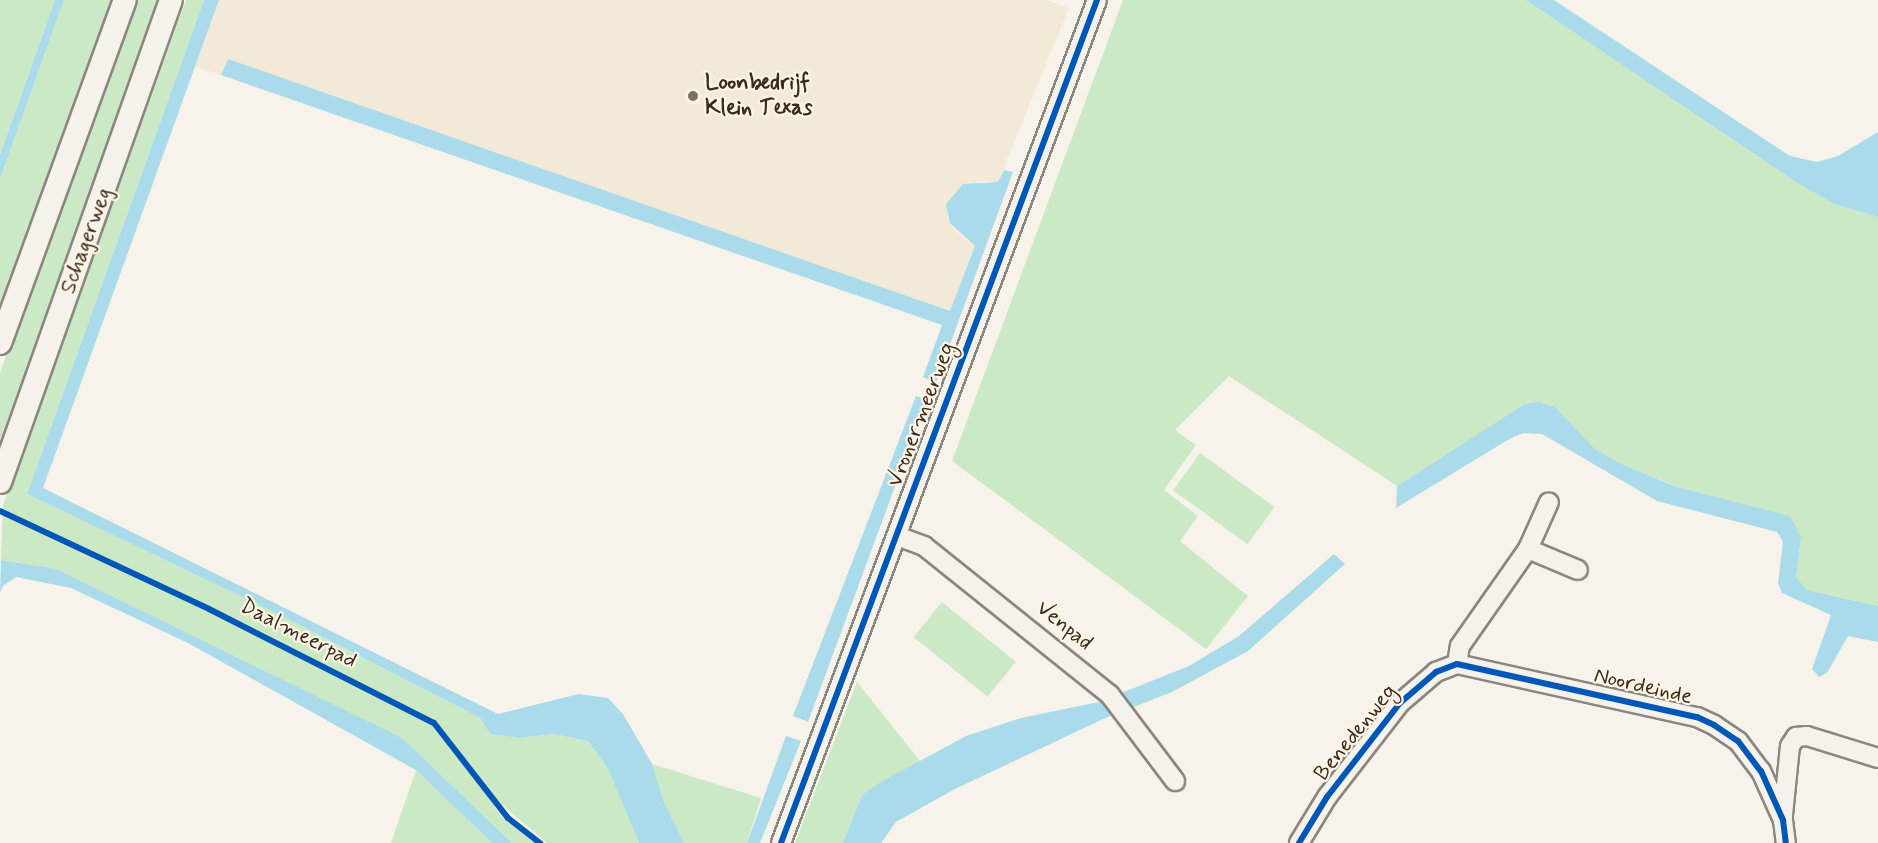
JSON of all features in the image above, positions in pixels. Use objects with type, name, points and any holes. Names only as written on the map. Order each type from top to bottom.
[{"type":"main road","name":"Schagerweg","points":[[0,343],[125,0]]},
{"type":"main road","name":"Schagerweg","points":[[0,482],[171,0]]},
{"type":"street","name":"Vronermeerweg","points":[[781,843],[1097,0]]},
{"type":"street","points":[[1457,663],[1460,646],[1528,549],[1549,502]]},
{"type":"street","name":"Venpad","points":[[897,536],[924,546],[1110,695],[1175,781]]},
{"type":"street","points":[[1528,549],[1578,570]]},
{"type":"street","name":"Noordeinde","points":[[1457,663],[1696,717],[1714,725],[1751,756],[1770,785],[1783,819]]},
{"type":"street","name":"Benedenweg","points":[[1299,843],[1327,797],[1400,703],[1436,672],[1457,663]]},
{"type":"street","name":"Noordeinde","points":[[1786,843],[1783,819],[1790,746],[1796,737],[1807,736],[1878,758]]},
{"type":"shaded area","points":[[219,0],[1046,0],[1069,8],[998,182],[979,181],[946,216],[954,229],[976,246],[950,311],[228,59],[221,75],[195,66]]},
{"type":"green space","points":[[0,0],[55,0],[0,155]]},
{"type":"green space","points":[[64,0],[111,0],[0,308],[0,179]]},
{"type":"green space","points":[[136,0],[161,0],[0,452],[0,373]]},
{"type":"green space","points":[[186,0],[204,0],[27,494],[282,616],[480,718],[490,734],[519,738],[554,734],[588,741],[608,769],[639,843],[547,843],[499,802],[494,807],[501,815],[535,843],[512,843],[402,738],[22,563],[1,560],[3,505]]},
{"type":"green space","points":[[1123,0],[1526,0],[1797,183],[1834,204],[1878,217],[1878,606],[1807,590],[1796,577],[1801,537],[1617,462],[1594,448],[1555,407],[1525,405],[1397,486],[1229,376],[1175,430],[1196,445],[1164,490],[1198,516],[1180,541],[1248,596],[1206,649],[952,461]]},
{"type":"green space","points":[[1200,453],[1274,507],[1247,544],[1173,490]]},
{"type":"green space","points":[[942,602],[1016,662],[988,697],[914,637]]},
{"type":"green space","points":[[857,682],[920,761],[862,795],[843,843],[795,843]]},
{"type":"green space","points":[[652,764],[761,798],[747,843],[684,843],[664,802]]},
{"type":"green space","points":[[416,770],[492,843],[391,843]]},
{"type":"water","points":[[55,0],[64,0],[0,179],[0,155]]},
{"type":"water","points":[[204,0],[219,0],[43,488],[498,714],[579,694],[608,698],[623,714],[652,764],[664,802],[684,843],[639,843],[608,769],[588,741],[554,734],[519,738],[490,734],[480,718],[282,616],[27,494]]},
{"type":"water","points":[[1526,0],[1554,0],[1790,156],[1817,162],[1838,156],[1878,132],[1878,217],[1834,204],[1797,183]]},
{"type":"water","points":[[228,59],[950,311],[975,246],[950,223],[946,204],[963,184],[998,182],[1004,170],[1013,172],[936,383],[923,377],[942,325],[221,75]]},
{"type":"water","points":[[916,396],[927,400],[808,722],[793,716]]},
{"type":"water","points":[[1538,402],[1555,407],[1594,448],[1617,462],[1677,487],[1790,516],[1801,537],[1796,577],[1807,590],[1878,606],[1878,642],[1848,636],[1827,673],[1819,677],[1812,669],[1831,615],[1782,593],[1778,583],[1783,542],[1777,532],[1657,501],[1542,434],[1524,433],[1511,438],[1396,508],[1397,486],[1525,404]]},
{"type":"water","points":[[1334,554],[1345,564],[1248,651],[1172,692],[1103,719],[953,790],[896,822],[881,843],[843,843],[862,795],[881,782],[966,736],[1021,718],[1099,702],[1189,666],[1239,636]]},
{"type":"water","points":[[1,560],[56,569],[402,738],[512,843],[492,843],[416,770],[188,643],[71,588],[16,577],[3,586],[0,593]]},
{"type":"water","points":[[786,736],[801,741],[760,843],[747,843]]},
{"type":"cycle path","points":[[781,843],[1097,0]]},
{"type":"cycle path","name":"Daalmeerpad","points":[[0,511],[209,609],[434,723],[508,818],[540,843]]},
{"type":"cycle path","points":[[1299,843],[1327,797],[1400,703],[1436,672],[1457,664],[1697,717],[1714,725],[1738,741],[1761,771],[1783,820],[1786,843]]},
{"type":"place","name":"Loonbedrijf Klein Texas","points":[[693,96]]}]
